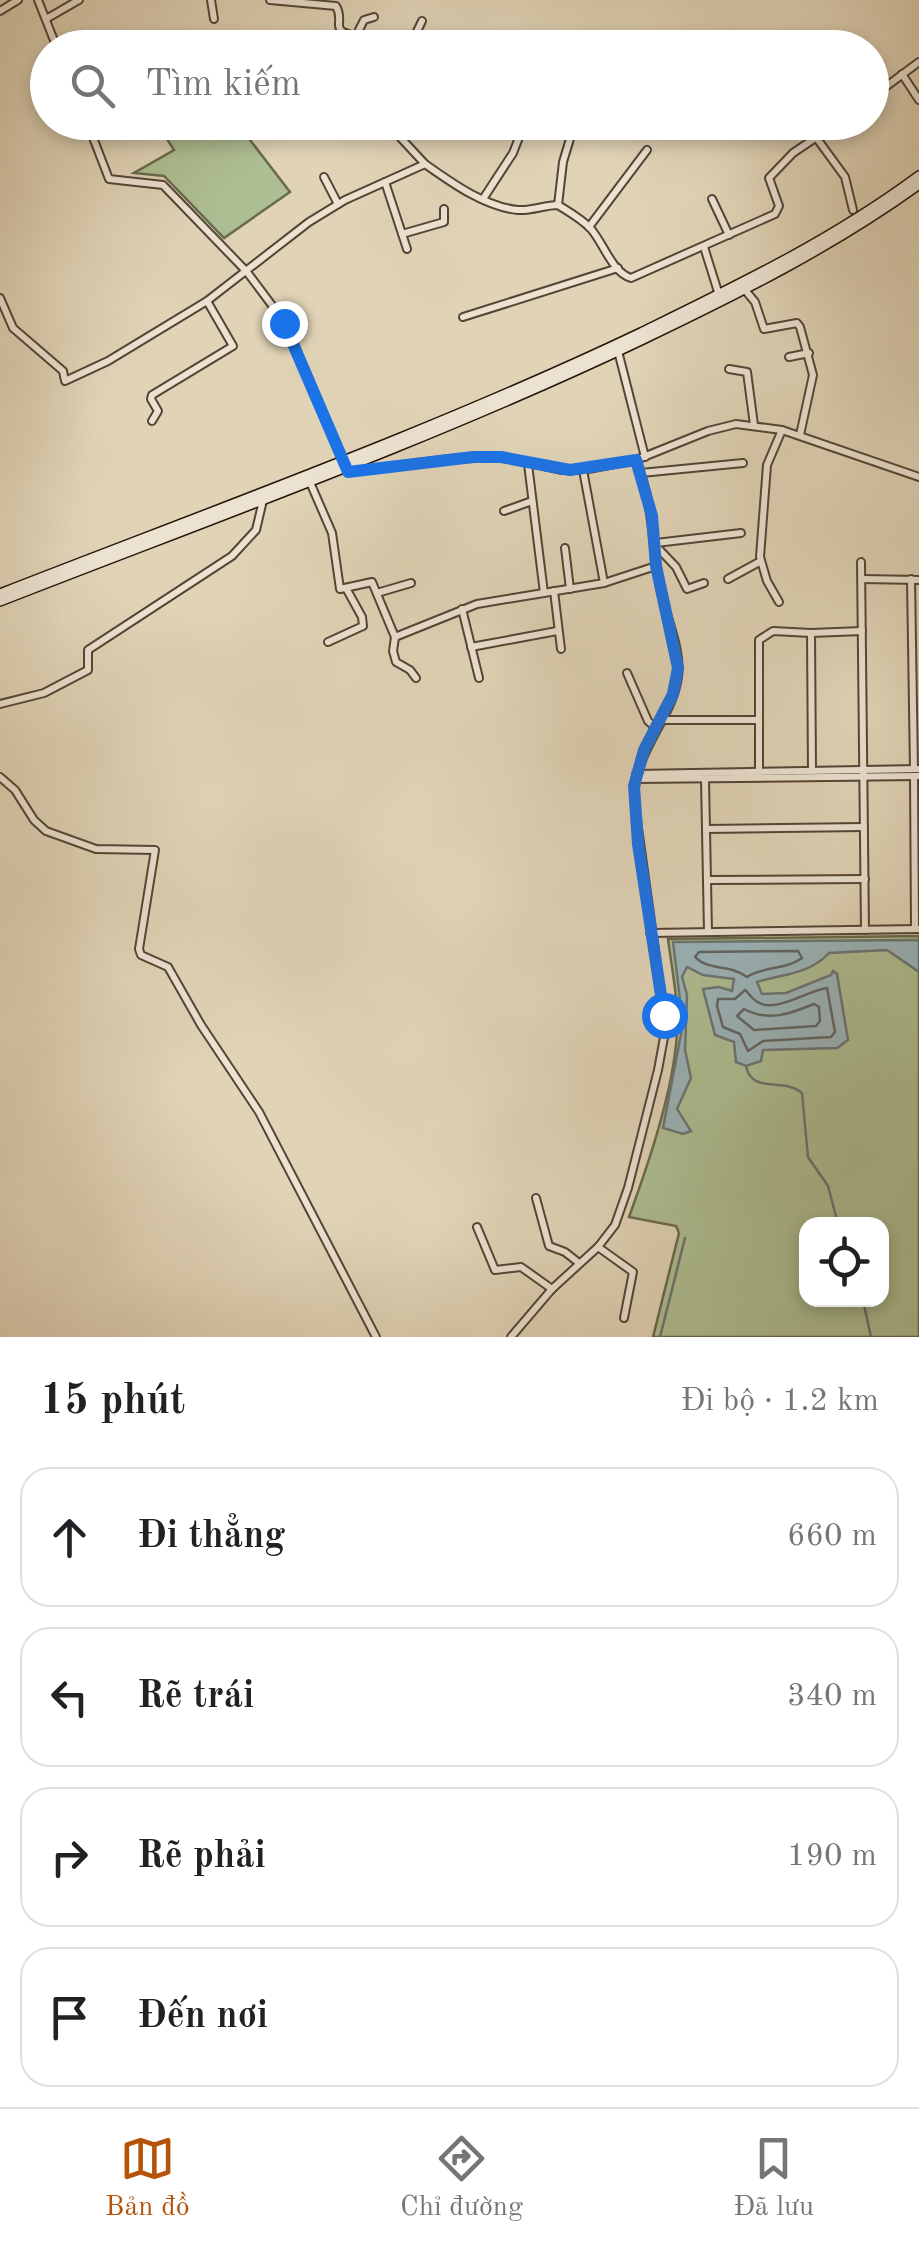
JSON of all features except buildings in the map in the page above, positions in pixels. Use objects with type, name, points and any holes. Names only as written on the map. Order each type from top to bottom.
[{"type":"main road","points":[[0,597],[307,478],[522,388],[720,295],[834,233],[919,176]]},
{"type":"main road","points":[[344,463],[493,408],[745,290],[838,238],[919,184]]},
{"type":"street","points":[[0,11],[18,0]]},
{"type":"street","points":[[38,0],[50,30]]},
{"type":"street","points":[[46,19],[80,0]]},
{"type":"street","points":[[211,0],[214,19]]},
{"type":"street","points":[[270,0],[333,4],[339,11],[340,30]]},
{"type":"street","points":[[359,30],[364,20],[374,17]]},
{"type":"street","points":[[418,30],[422,20]]},
{"type":"street","points":[[889,84],[919,62]]},
{"type":"street","points":[[902,74],[919,100]]},
{"type":"street","points":[[94,140],[110,180],[163,185],[271,304],[293,342],[348,472],[450,458],[501,457],[583,470],[640,458],[724,426],[754,425],[800,435],[919,477]]},
{"type":"street","points":[[403,140],[425,164],[483,199],[516,210],[558,206],[590,227],[618,268],[632,278],[778,212],[779,202],[768,184],[769,178],[794,154],[818,140],[845,177],[853,210]]},
{"type":"street","points":[[483,199],[518,140]]},
{"type":"street","points":[[558,206],[562,162],[569,140]]},
{"type":"street","points":[[590,227],[648,150]]},
{"type":"street","points":[[0,298],[13,328],[63,371],[65,381],[108,361],[207,300],[338,204],[425,164]]},
{"type":"street","points":[[324,177],[338,204]]},
{"type":"street","points":[[385,182],[407,249]]},
{"type":"street","points":[[712,199],[728,235]]},
{"type":"street","points":[[402,234],[444,222],[444,209]]},
{"type":"street","points":[[704,248],[720,295]]},
{"type":"street","points":[[463,318],[618,268]]},
{"type":"street","points":[[745,290],[755,302],[762,327],[797,323],[809,353],[813,375],[800,435]]},
{"type":"street","points":[[152,421],[158,411],[150,399],[152,395],[233,346],[207,300]]},
{"type":"street","points":[[511,1337],[615,1225],[628,1188],[661,1052],[664,1015],[635,814],[635,776],[662,720],[678,679],[678,668],[618,351]]},
{"type":"street","points":[[789,356],[809,353]]},
{"type":"street","points":[[728,370],[747,372],[754,425]]},
{"type":"street","points":[[778,602],[761,562],[767,465],[782,430]]},
{"type":"street","points":[[642,473],[743,463]]},
{"type":"street","points":[[528,464],[544,592]]},
{"type":"street","points":[[583,470],[604,583]]},
{"type":"street","points":[[307,478],[332,534],[340,589],[372,582],[395,637],[392,652],[396,662],[416,678]]},
{"type":"street","points":[[0,704],[44,693],[88,670],[88,650],[153,604],[225,562],[259,523],[263,495]]},
{"type":"street","points":[[504,511],[532,501]]},
{"type":"street","points":[[656,545],[741,533]]},
{"type":"street","points":[[656,545],[676,567],[687,589],[704,583]]},
{"type":"street","points":[[565,548],[570,589]]},
{"type":"street","points":[[728,579],[761,562]]},
{"type":"street","points":[[861,562],[865,930]]},
{"type":"street","points":[[395,637],[462,609],[604,583],[656,566]]},
{"type":"street","points":[[650,933],[917,929],[915,580],[862,579]]},
{"type":"street","points":[[377,593],[411,583]]},
{"type":"street","points":[[328,642],[363,626],[346,588]]},
{"type":"street","points":[[554,591],[561,649]]},
{"type":"street","points":[[462,609],[479,678]]},
{"type":"street","points":[[758,772],[759,640],[772,632],[862,630]]},
{"type":"street","points":[[471,647],[557,631]]},
{"type":"street","points":[[811,633],[812,774]]},
{"type":"street","points":[[626,673],[646,716],[656,728]]},
{"type":"street","points":[[662,720],[758,720]]},
{"type":"street","points":[[635,776],[916,772]]},
{"type":"street","points":[[704,776],[812,774]]},
{"type":"street","points":[[704,776],[708,932]]},
{"type":"street","points":[[0,777],[46,831],[96,849],[155,850],[139,950],[145,957],[168,967],[201,1025],[261,1114],[376,1337]]},
{"type":"street","points":[[706,829],[864,827]]},
{"type":"street","points":[[707,880],[865,879]]},
{"type":"street","points":[[536,1198],[548,1246],[579,1263]]},
{"type":"street","points":[[477,1228],[495,1270],[520,1267],[552,1289]]},
{"type":"street","points":[[598,1247],[633,1272],[624,1318]]},
{"type":"green space","points":[[168,140],[250,140],[290,192],[224,238],[164,176],[134,173],[174,150]]},
{"type":"green space","points":[[919,936],[919,1337],[653,1337],[679,1233],[676,1226],[629,1217],[671,1079],[677,1034],[668,939]]},
{"type":"water","points":[[919,940],[919,972],[887,950],[829,953],[805,969],[757,982],[762,994],[786,993],[833,971],[837,974],[848,1040],[837,1048],[763,1050],[761,1061],[746,1066],[736,1062],[734,1042],[715,1035],[703,989],[719,987],[732,991],[734,979],[703,975],[687,967],[682,977],[687,995],[685,1050],[691,1078],[677,1109],[691,1131],[683,1134],[663,1128],[683,1024],[673,942]]},
{"type":"waterway","points":[[746,1066],[755,1080],[802,1093],[808,1157],[828,1186],[836,1217]]},
{"type":"waterway","points":[[660,1337],[685,1238]]},
{"type":"waterway","points":[[865,1307],[871,1337]]},
{"type":"route","points":[[284,323],[348,472],[473,457],[501,457],[570,470],[636,460],[652,516],[656,566],[678,668],[673,694],[644,750],[634,786],[638,844],[664,1015]]}]
